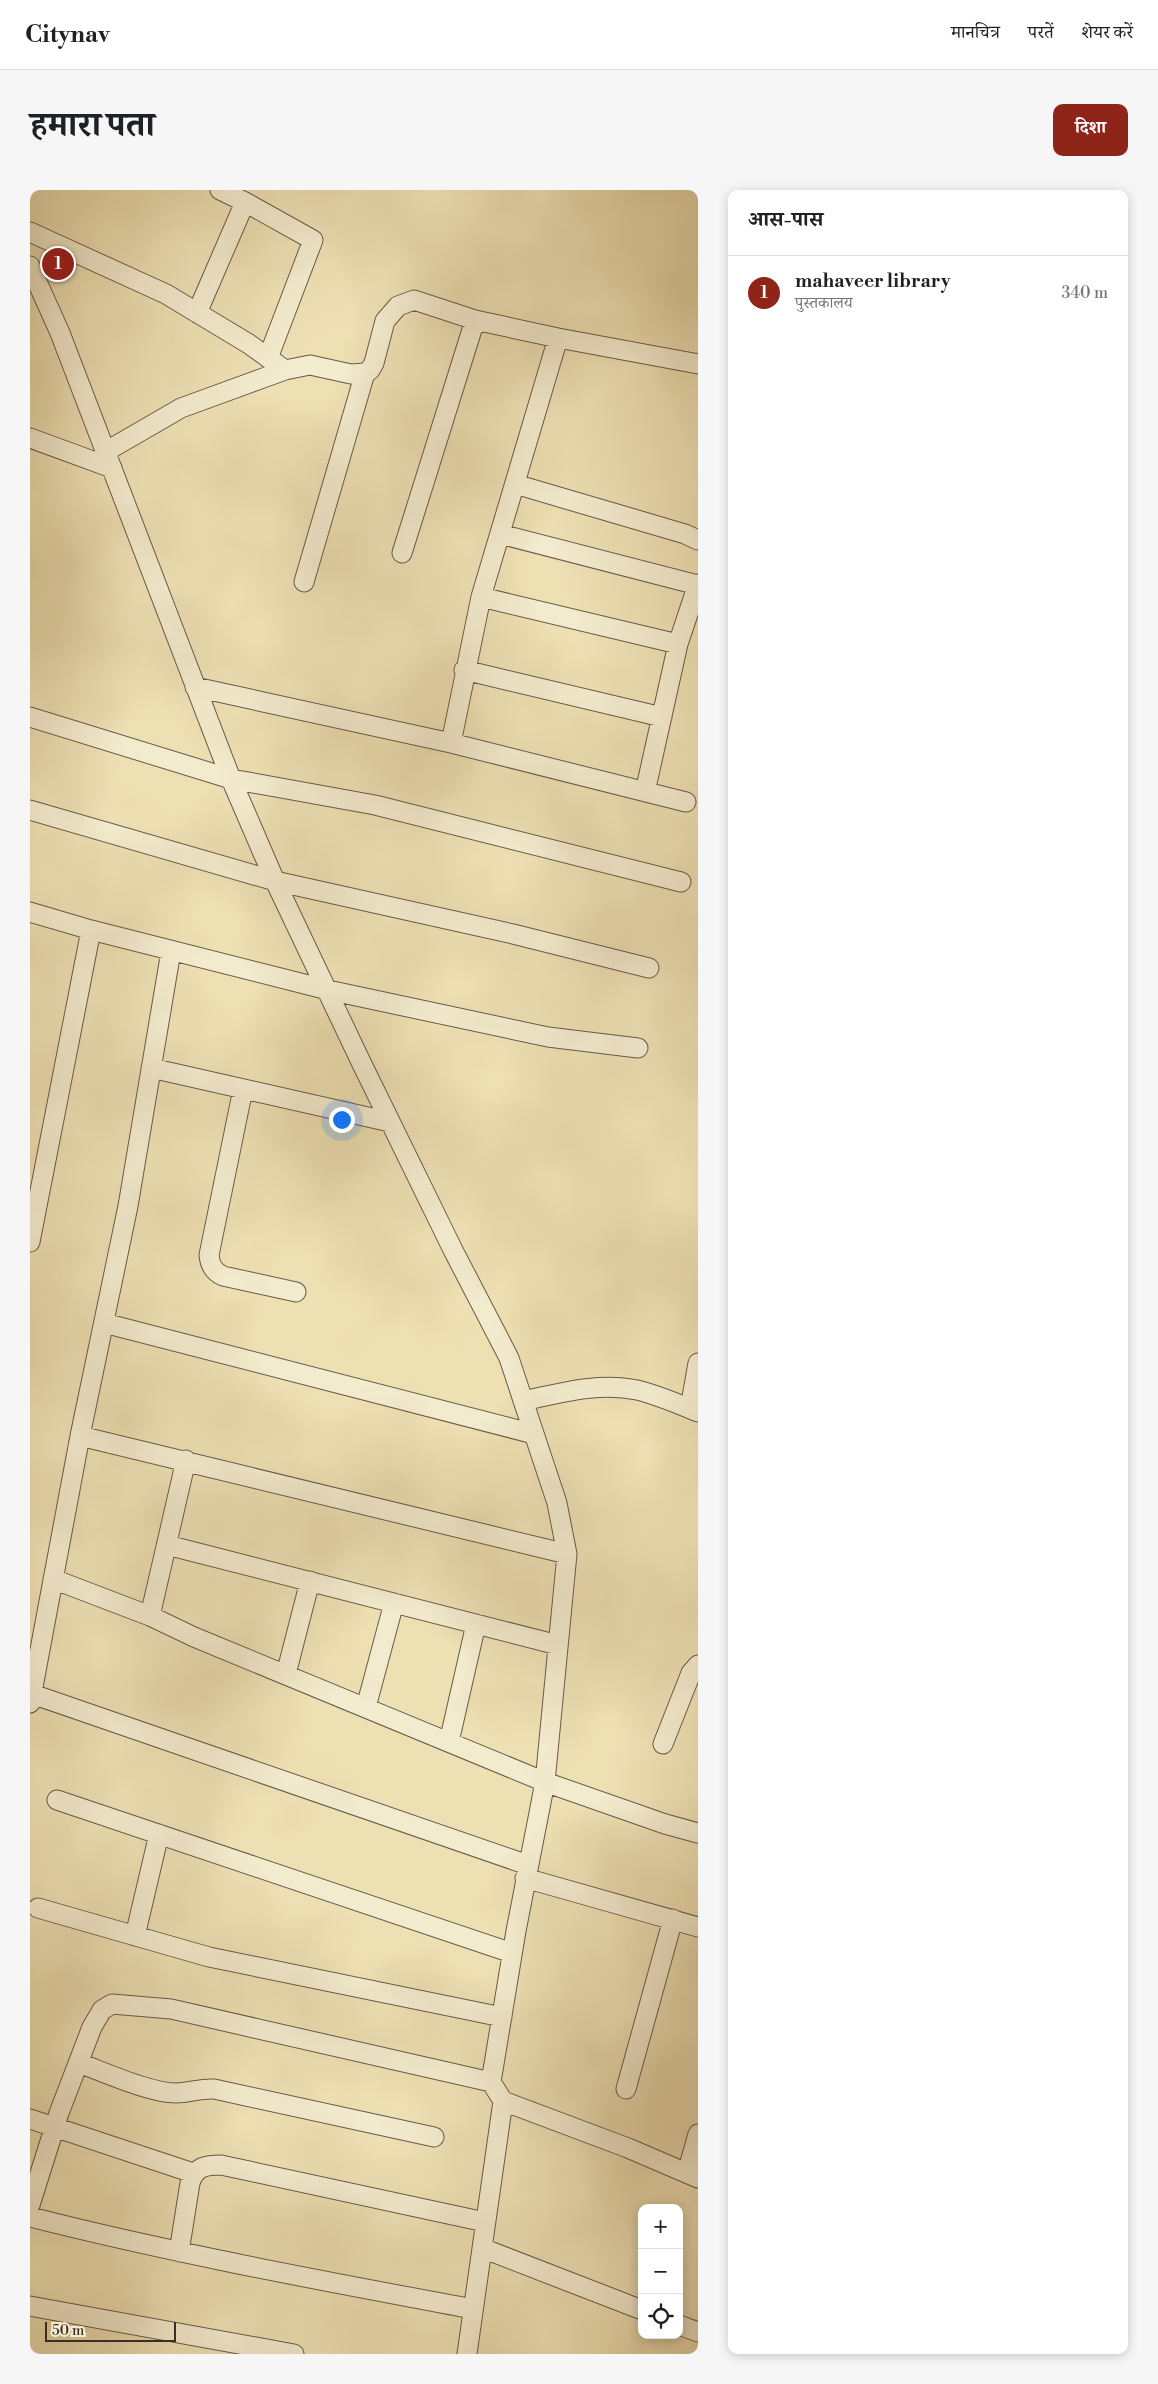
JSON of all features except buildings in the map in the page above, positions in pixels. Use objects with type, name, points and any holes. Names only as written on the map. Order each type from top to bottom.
[{"type":"street","points":[[220,190],[313,240],[268,358]]},
{"type":"street","points":[[197,313],[245,202]]},
{"type":"street","points":[[30,232],[166,294],[285,370]]},
{"type":"street","points":[[30,266],[60,333],[231,779],[275,881],[390,1122],[509,1358],[557,1503],[567,1554],[545,1782],[512,1953],[491,2082],[503,2101],[628,2148],[692,2175],[698,2134]]},
{"type":"street","points":[[108,460],[181,408],[285,370],[310,365],[351,374],[365,373],[370,370],[374,363],[385,321],[404,303],[414,300],[475,320],[558,338],[698,364]]},
{"type":"street","points":[[402,553],[475,320]]},
{"type":"street","points":[[451,743],[464,670],[481,597],[558,338]]},
{"type":"street","points":[[304,582],[365,373]]},
{"type":"street","points":[[30,438],[108,460]]},
{"type":"street","points":[[515,484],[685,534],[698,540]]},
{"type":"street","points":[[500,534],[698,584],[678,644],[646,792]]},
{"type":"street","points":[[481,597],[678,644]]},
{"type":"street","points":[[464,670],[662,717]]},
{"type":"street","points":[[195,687],[451,743],[686,802]]},
{"type":"street","points":[[30,718],[231,779],[375,805],[681,882]]},
{"type":"street","points":[[30,810],[275,881],[513,934],[649,968]]},
{"type":"street","points":[[30,912],[171,951],[328,990],[548,1036],[638,1048]]},
{"type":"street","points":[[30,1242],[34,1204],[91,930]]},
{"type":"street","points":[[171,951],[128,1206],[80,1436],[31,1699],[527,1872],[698,1927]]},
{"type":"street","points":[[150,1068],[390,1122]]},
{"type":"street","points":[[243,1089],[209,1255],[210,1262],[217,1273],[223,1276],[296,1292]]},
{"type":"street","points":[[104,1323],[534,1434]]},
{"type":"street","points":[[523,1401],[581,1389],[612,1387],[636,1390],[694,1410],[698,1363]]},
{"type":"street","points":[[80,1436],[186,1460],[567,1554]]},
{"type":"street","points":[[150,1616],[186,1460]]},
{"type":"street","points":[[167,1545],[558,1645]]},
{"type":"street","points":[[54,1579],[150,1616],[545,1782],[665,1824],[698,1833]]},
{"type":"street","points":[[286,1674],[310,1581]]},
{"type":"street","points":[[366,1707],[394,1603]]},
{"type":"street","points":[[449,1742],[476,1624]]},
{"type":"street","points":[[663,1744],[691,1673],[698,1665]]},
{"type":"street","points":[[57,1800],[512,1953]]},
{"type":"street","points":[[135,1936],[159,1834]]},
{"type":"street","points":[[38,1908],[209,1957],[502,2016]]},
{"type":"street","points":[[626,2089],[673,1919]]},
{"type":"street","points":[[30,2205],[55,2126],[92,2027],[102,2010],[112,2004],[171,2009],[491,2082]]},
{"type":"street","points":[[79,2063],[156,2090],[175,2093],[203,2088],[214,2089],[434,2137]]},
{"type":"street","points":[[467,2354],[503,2101]]},
{"type":"street","points":[[30,2119],[193,2173]]},
{"type":"street","points":[[179,2252],[193,2173],[204,2165],[221,2165],[485,2222]]},
{"type":"street","points":[[30,2217],[179,2252],[473,2309]]},
{"type":"street","points":[[482,2248],[638,2308]]},
{"type":"street","points":[[30,2306],[294,2354]]},
{"type":"street","points":[[683,2326],[698,2332]]},
{"type":"place","name":"mahaveer library","points":[[58,264]]}]
